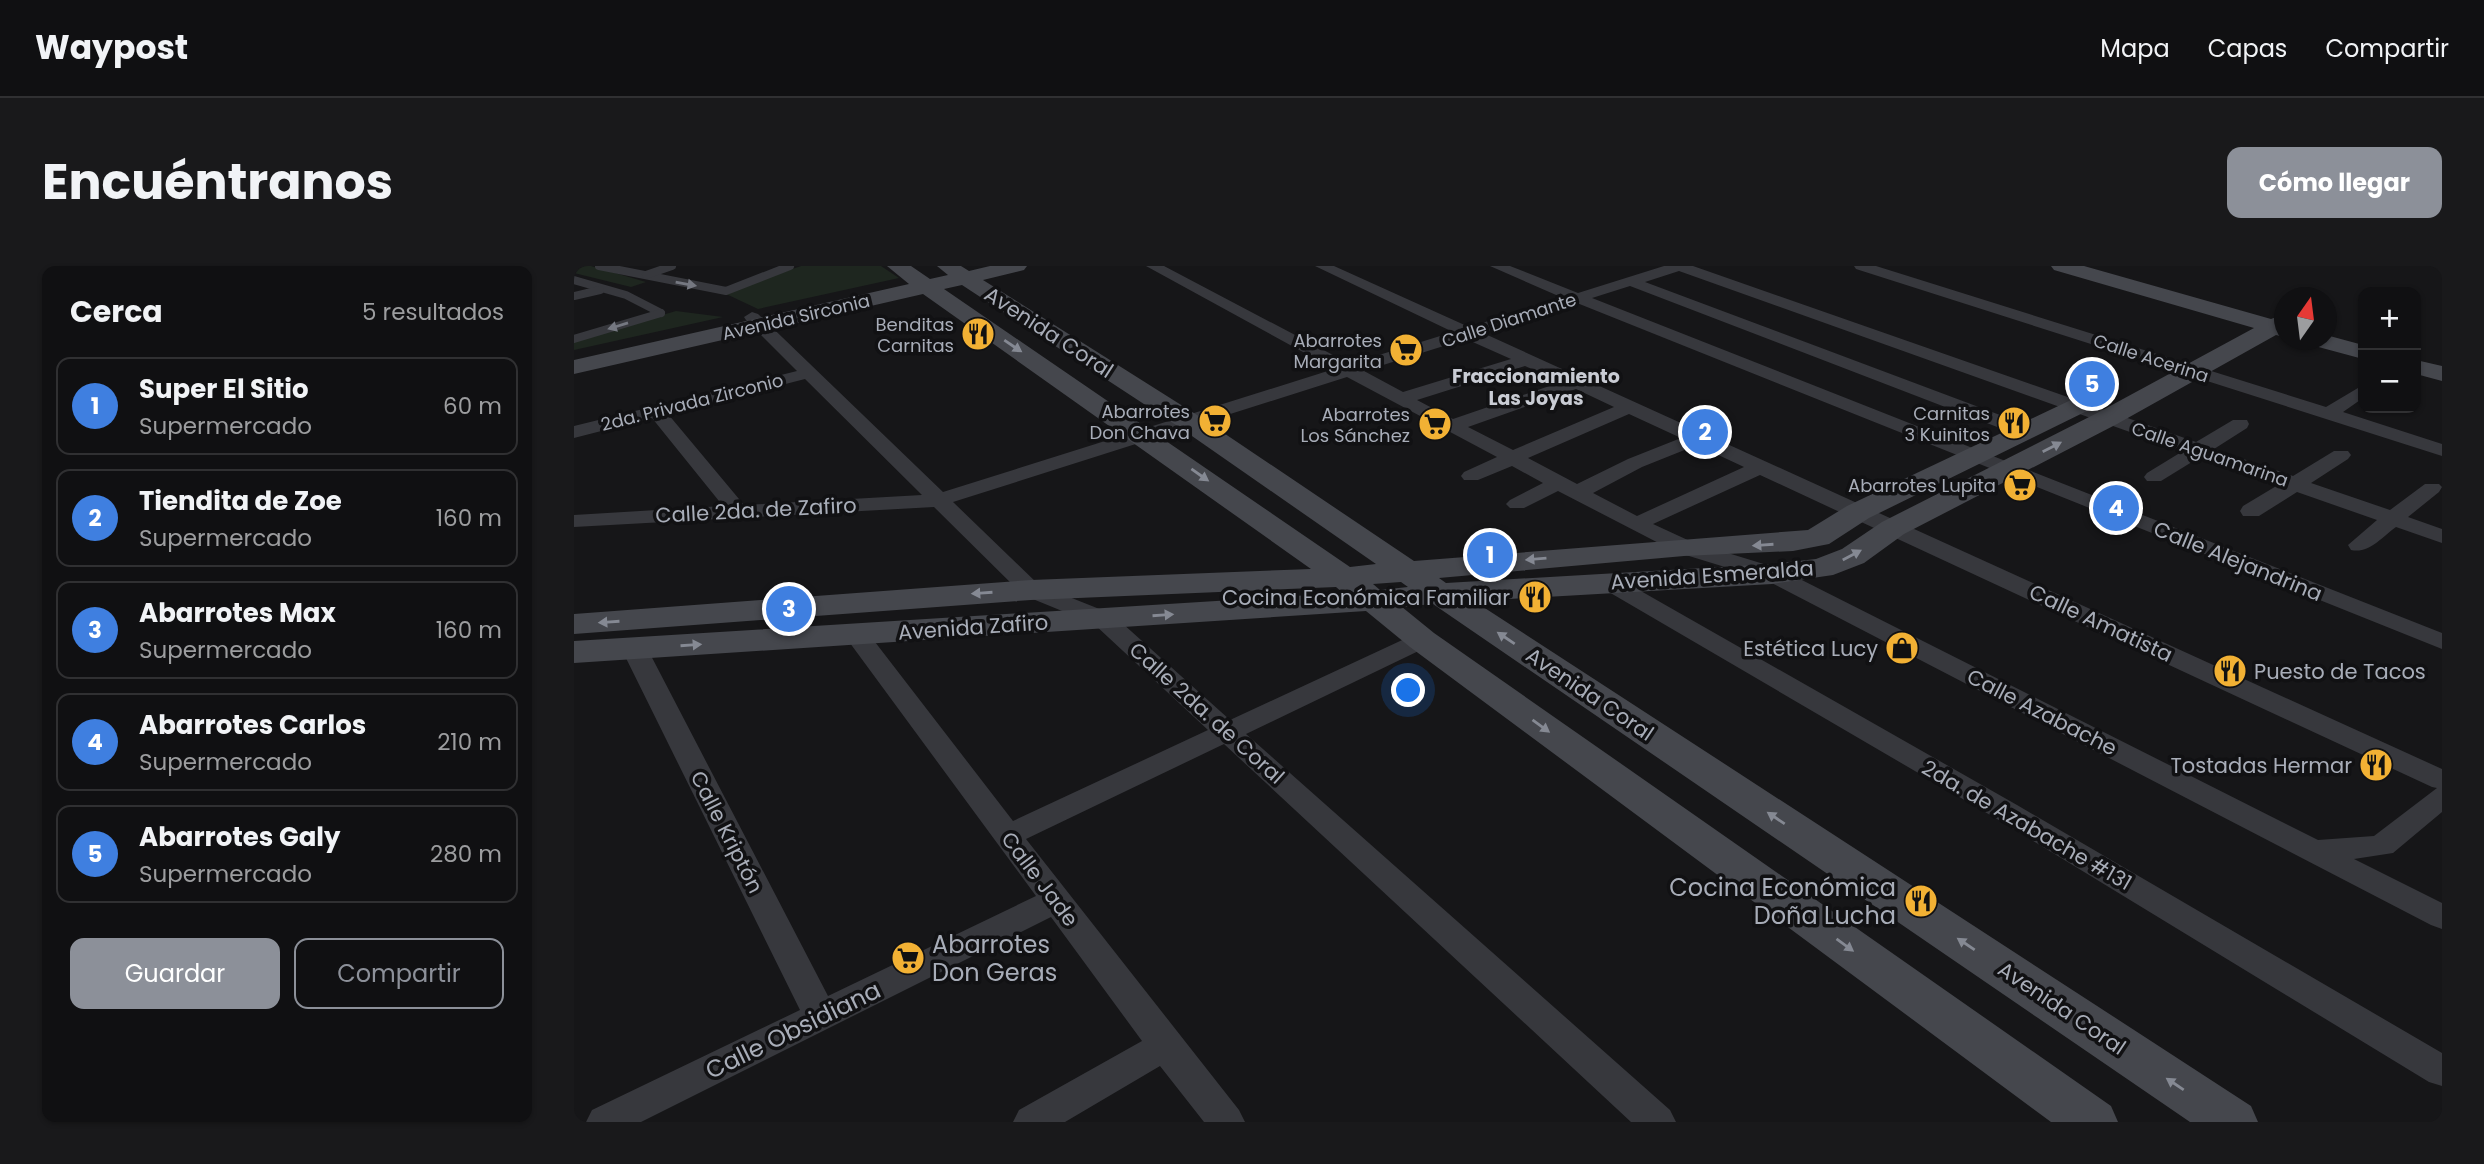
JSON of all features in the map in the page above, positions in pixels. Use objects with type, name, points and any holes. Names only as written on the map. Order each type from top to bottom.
[{"type":"street","name":"Avenida Sirconia","points":[[574,367],[941,273],[1017,266]]},
{"type":"street","name":"Calle Azabache","points":[[1153,266],[1636,524],[1684,547],[1772,574],[2442,917]]},
{"type":"street","name":"Calle Amatista","points":[[1322,266],[2442,780]]},
{"type":"street","name":"Calle Alejandrina","points":[[1497,266],[2442,642]]},
{"type":"street","name":"Calle Diamante","points":[[939,499],[1679,266]]},
{"type":"street","name":"Calle Aguamarina","points":[[1679,266],[2442,536]]},
{"type":"street","name":"Calle Acerina","points":[[1861,266],[2442,450]]},
{"type":"street","points":[[2061,266],[2272,320]]},
{"type":"street","points":[[2101,266],[2272,320]]},
{"type":"street","name":"Avenida Coral","points":[[941,273],[1188,421],[1438,593],[2232,1122]]},
{"type":"street","name":"Avenida Coral","points":[[941,273],[1144,435],[1344,577],[1422,640],[2092,1122]]},
{"type":"street","points":[[1630,281],[2025,431]]},
{"type":"street","points":[[1638,323],[1686,302],[1737,287]]},
{"type":"street","points":[[1688,342],[1788,305]]},
{"type":"street","name":"Avenida Esmeralda","points":[[1344,577],[1684,547],[1793,542],[1818,537],[1857,512],[2077,407],[2160,361],[2272,320]]},
{"type":"street","name":"Avenida Esmeralda","points":[[1371,601],[1438,593],[1772,574],[1822,568],[1853,556],[1893,528],[2108,418],[2192,371],[2272,320]]},
{"type":"street","name":"Avenida Sirconia","points":[[574,357],[756,321]]},
{"type":"street","name":"Calle 2da. de Coral","points":[[756,321],[1031,590],[1103,619],[1657,1122]]},
{"type":"street","points":[[1744,365],[1849,326]]},
{"type":"street","points":[[2337,332],[2358,338]]},
{"type":"street","points":[[2337,345],[2358,351]]},
{"type":"street","points":[[1811,391],[1909,348]]},
{"type":"street","points":[[2421,355],[2442,361]]},
{"type":"street","points":[[1403,398],[1526,360]]},
{"type":"street","points":[[2421,368],[2442,374]]},
{"type":"street","points":[[1878,418],[1931,396],[1978,372]]},
{"type":"street","name":"2da. Privada Zirconio","points":[[574,432],[810,373]]},
{"type":"street","points":[[1451,426],[1577,383]]},
{"type":"street","points":[[2328,414],[2358,393]]},
{"type":"street","points":[[1471,476],[1629,407]]},
{"type":"street","points":[[656,411],[739,512]]},
{"type":"street","points":[[2154,477],[2240,424]]},
{"type":"street","points":[[1517,504],[1698,438]]},
{"type":"street","points":[[2251,512],[2341,455]]},
{"type":"street","points":[[1636,524],[1761,467]]},
{"type":"street","points":[[2359,545],[2432,488]]},
{"type":"street","name":"Calle 2da. de Zafiro","points":[[574,521],[939,499]]},
{"type":"street","name":"Avenida Zafiro","points":[[574,624],[1031,590],[1344,577]]},
{"type":"street","name":"2da. de Azabache #131","points":[[1610,583],[2007,812],[2442,1071]]},
{"type":"street","name":"Avenida Zafiro","points":[[574,652],[1371,601]]},
{"type":"street","name":"Calle Jade","points":[[856,634],[1226,1122]]},
{"type":"street","points":[[1008,835],[1422,640]]},
{"type":"street","name":"Calle Kriptón","points":[[634,648],[821,1016]]},
{"type":"street","points":[[2313,851],[2382,846],[2442,796]]},
{"type":"street","name":"Calle Obsidiana","points":[[605,1122],[1056,901]]},
{"type":"street","points":[[1032,1122],[1165,1045]]},
{"type":"lane","points":[[599,266],[726,291],[790,266]]},
{"type":"lane","points":[[641,276],[672,266]]},
{"type":"lane","points":[[574,280],[626,295],[661,313],[574,339]]},
{"type":"lane","points":[[574,296],[604,289]]},
{"type":"shaded area","points":[[574,266],[591,266],[646,282],[631,287],[574,273]]},
{"type":"shaded area","points":[[801,266],[881,266],[899,278],[758,309],[724,293]]},
{"type":"shaded area","points":[[676,311],[723,317],[574,350],[574,341]]},
{"type":"place","name":"Benditas Carnitas","points":[[978,334]]},
{"type":"place","name":"Abarrotes Margarita","points":[[1406,350]]},
{"type":"place","name":"Abarrotes Galy","points":[[2092,384]]},
{"type":"place","name":"Abarrotes Don Chava","points":[[1215,421]]},
{"type":"place","name":"Carnitas 3 Kuinitos","points":[[2014,423]]},
{"type":"place","name":"Abarrotes Los Sánchez","points":[[1435,424]]},
{"type":"place","name":"Tiendita de Zoe","points":[[1705,432]]},
{"type":"place","name":"Abarrotes Lupita","points":[[2020,485]]},
{"type":"place","name":"Abarrotes Carlos","points":[[2116,508]]},
{"type":"place","name":"Super El Sitio","points":[[1490,555]]},
{"type":"place","name":"Cocina Económica Familiar","points":[[1535,597]]},
{"type":"place","name":"Abarrotes Max","points":[[789,609]]},
{"type":"place","name":"Estética Lucy","points":[[1902,648]]},
{"type":"place","name":"Puesto de Tacos","points":[[2230,671]]},
{"type":"place","name":"Tostadas Hermar","points":[[2376,765]]},
{"type":"place","name":"Cocina Económica Doña Lucha","points":[[1921,901]]},
{"type":"place","name":"Abarrotes Don Geras","points":[[908,958]]},
{"type":"district","name":"Fraccionamiento Las Joyas","points":[[1536,387]]}]
